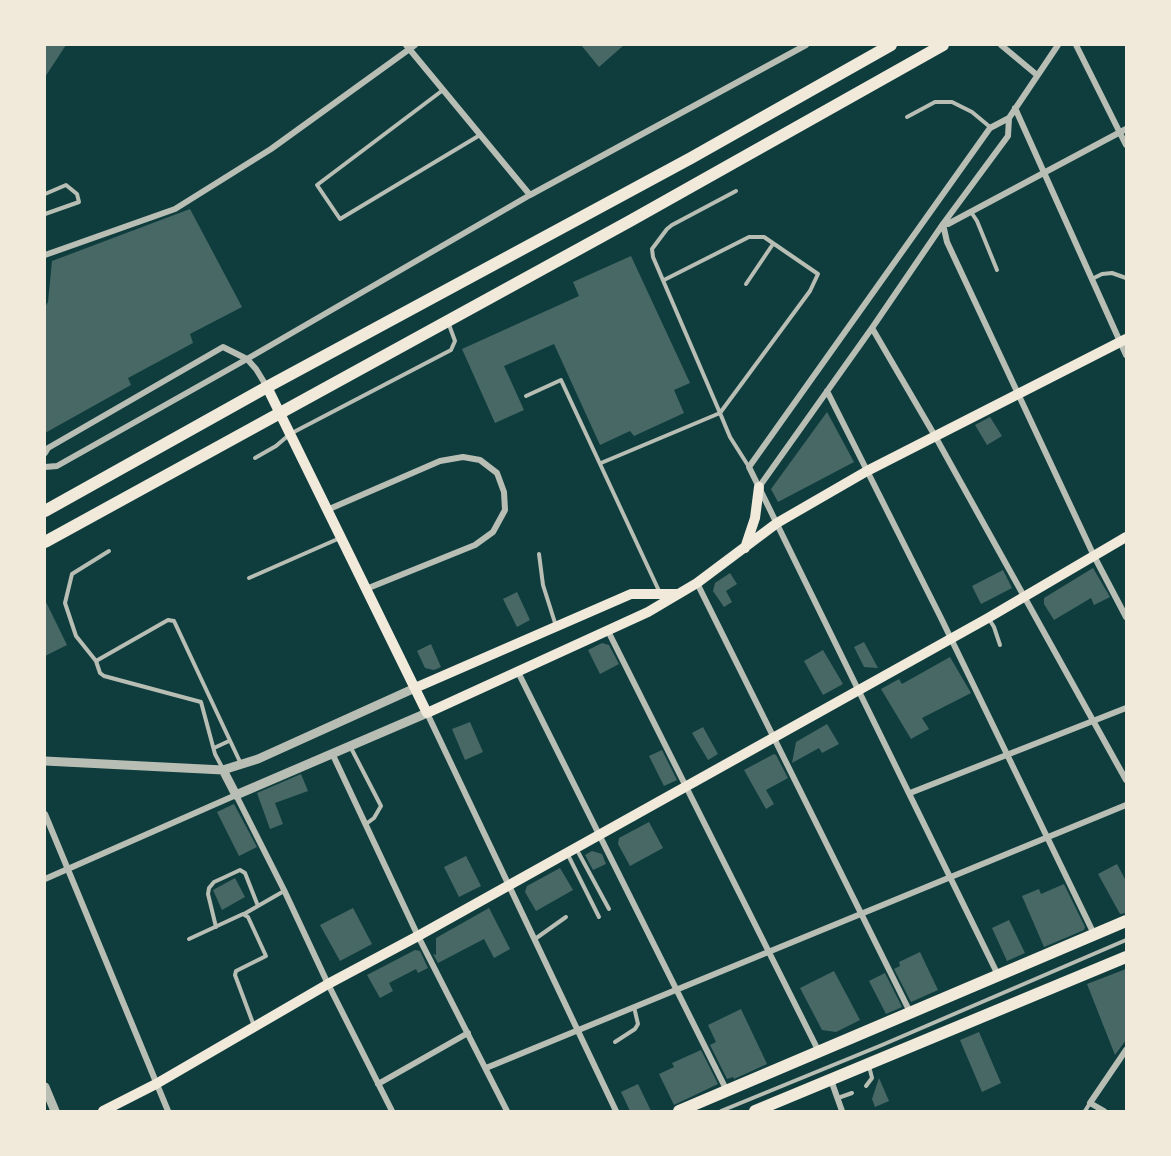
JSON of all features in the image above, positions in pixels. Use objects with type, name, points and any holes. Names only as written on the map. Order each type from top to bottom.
[{"type":"main road","points":[[45,511],[267,387],[691,158],[891,45]]},
{"type":"main road","points":[[45,542],[447,322],[943,45]]},
{"type":"main road","points":[[415,688],[632,594],[662,597],[677,594],[697,583],[777,523],[867,471],[1123,340]]},
{"type":"main road","points":[[267,387],[427,712],[648,612],[662,597]]},
{"type":"main road","points":[[745,548],[755,518],[759,487]]},
{"type":"main road","points":[[104,1111],[156,1084],[328,984],[988,618],[1126,537]]},
{"type":"main road","points":[[679,1111],[1126,921]]},
{"type":"main road","points":[[760,1110],[1126,957]]},
{"type":"street","points":[[45,467],[57,466],[531,195],[806,45]]},
{"type":"street","points":[[1001,45],[1037,75]]},
{"type":"street","points":[[759,487],[943,224],[1008,136],[1009,118],[1058,45]]},
{"type":"street","points":[[1076,45],[1123,131],[1126,145]]},
{"type":"street","points":[[45,255],[175,209],[271,148],[410,47],[531,195]]},
{"type":"street","points":[[1015,108],[1092,279],[1123,340],[1126,355]]},
{"type":"street","points":[[998,976],[749,467],[990,128],[1009,118]]},
{"type":"street","points":[[943,224],[948,224],[1123,131]]},
{"type":"street","points":[[943,224],[947,242],[1094,556],[1126,617]]},
{"type":"street","points":[[872,328],[935,436],[1126,780]]},
{"type":"street","points":[[45,453],[48,448],[223,347],[247,359],[267,387]]},
{"type":"street","points":[[827,391],[1008,755],[1094,934]]},
{"type":"street","points":[[327,510],[441,461],[463,457],[472,458],[480,460],[497,473],[504,492],[505,510],[493,532],[475,545],[366,589]]},
{"type":"street","points":[[697,583],[910,1013]]},
{"type":"street","points":[[608,631],[818,1050]]},
{"type":"street","points":[[518,672],[727,1092]]},
{"type":"street","points":[[45,761],[223,770],[258,759],[415,688]]},
{"type":"street","points":[[910,793],[1126,708]]},
{"type":"street","points":[[45,879],[427,712],[616,1111]]},
{"type":"street","points":[[333,753],[418,936],[507,1111]]},
{"type":"street","points":[[223,770],[392,1111]]},
{"type":"street","points":[[486,1068],[1126,805]]},
{"type":"street","points":[[45,814],[168,1111]]},
{"type":"street","points":[[378,1084],[468,1033]]},
{"type":"street","points":[[1104,1111],[1090,1103],[1126,1050]]},
{"type":"street","points":[[831,1080],[842,1111]]},
{"type":"street","points":[[45,1087],[55,1111]]},
{"type":"lane","points":[[443,90],[317,185],[339,219],[480,135]]},
{"type":"lane","points":[[907,117],[935,102],[952,102],[972,112],[990,128]]},
{"type":"lane","points":[[45,194],[66,184],[76,194],[79,202],[45,214]]},
{"type":"lane","points":[[736,191],[667,229],[652,249],[730,437],[749,467]]},
{"type":"lane","points":[[971,212],[997,270]]},
{"type":"lane","points":[[601,463],[720,413],[810,291],[818,273],[764,237],[748,237],[664,280]]},
{"type":"lane","points":[[746,284],[773,244]]},
{"type":"lane","points":[[1092,279],[1102,274],[1112,273],[1126,278]]},
{"type":"lane","points":[[255,458],[276,446],[290,434],[451,350],[455,341],[447,322]]},
{"type":"lane","points":[[526,396],[561,380],[662,597]]},
{"type":"lane","points":[[249,578],[341,538]]},
{"type":"lane","points":[[109,551],[72,574],[64,603],[76,636],[96,661],[100,673],[104,676],[201,702],[223,770]]},
{"type":"lane","points":[[539,554],[543,585],[556,627]]},
{"type":"lane","points":[[988,618],[994,627],[1000,645]]},
{"type":"lane","points":[[96,661],[168,620],[174,621],[229,741],[242,764]]},
{"type":"lane","points":[[214,748],[229,741]]},
{"type":"lane","points":[[350,746],[381,806],[374,818],[366,825]]},
{"type":"lane","points":[[571,850],[609,909]]},
{"type":"lane","points":[[571,850],[599,916]]},
{"type":"lane","points":[[216,927],[208,894],[209,888],[219,879],[240,870],[245,873],[258,906]]},
{"type":"lane","points":[[189,939],[243,914],[284,890]]},
{"type":"lane","points":[[243,914],[248,917],[266,956],[236,972],[235,975],[254,1026]]},
{"type":"lane","points":[[535,939],[566,917]]},
{"type":"lane","points":[[721,1111],[882,1045],[1126,940]]},
{"type":"lane","points":[[615,1042],[638,1024],[634,1006]]},
{"type":"lane","points":[[866,1086],[872,1078],[869,1065]]},
{"type":"lane","points":[[837,1098],[852,1093]]},
{"type":"lane","points":[[1084,1111],[1090,1103]]},
{"type":"building","points":[[45,45],[66,45],[45,77]]},
{"type":"building","points":[[581,45],[624,45],[599,67]]},
{"type":"building","points":[[190,209],[242,307],[190,334],[193,343],[128,378],[131,385],[45,433],[45,307],[48,302],[52,261]]},
{"type":"building","points":[[631,256],[690,383],[674,390],[684,413],[634,436],[630,431],[600,445],[554,344],[504,366],[524,410],[495,423],[462,349],[579,296],[573,282]]},
{"type":"building","points":[[827,412],[854,462],[778,502],[771,489]]},
{"type":"building","points":[[990,417],[1002,436],[987,445],[975,425]]},
{"type":"building","points":[[1093,568],[1110,597],[1094,605],[1091,598],[1054,620],[1044,604],[1044,598]]},
{"type":"building","points":[[1003,570],[1012,588],[981,604],[972,586]]},
{"type":"building","points":[[730,573],[737,584],[726,591],[732,602],[724,607],[713,591],[715,583]]},
{"type":"building","points":[[517,592],[530,620],[517,627],[503,599]]},
{"type":"building","points":[[45,600],[67,645],[45,656]]},
{"type":"building","points":[[864,642],[878,668],[864,667],[854,647]]},
{"type":"building","points":[[602,643],[609,645],[619,664],[600,674],[588,650]]},
{"type":"building","points":[[431,644],[441,667],[434,670],[425,668],[417,651]]},
{"type":"building","points":[[823,650],[843,684],[823,695],[804,661]]},
{"type":"building","points":[[950,657],[971,693],[922,718],[929,729],[911,739],[881,689],[899,679],[902,684]]},
{"type":"building","points":[[470,722],[483,752],[465,760],[452,729]]},
{"type":"building","points":[[827,724],[839,744],[822,753],[819,748],[792,763],[796,742]]},
{"type":"building","points":[[703,727],[718,754],[708,760],[692,733]]},
{"type":"building","points":[[662,750],[677,780],[664,786],[649,756]]},
{"type":"building","points":[[774,754],[788,778],[766,790],[774,804],[766,809],[744,770]]},
{"type":"building","points":[[301,774],[308,791],[275,803],[283,824],[270,829],[257,793]]},
{"type":"building","points":[[234,804],[257,847],[239,856],[217,812]]},
{"type":"building","points":[[649,822],[663,848],[630,866],[618,844],[619,838]]},
{"type":"building","points":[[592,851],[602,854],[606,864],[593,870],[585,855]]},
{"type":"building","points":[[466,856],[481,886],[459,897],[444,867]]},
{"type":"building","points":[[1117,864],[1126,881],[1126,913],[1120,914],[1098,874]]},
{"type":"building","points":[[560,868],[573,890],[536,911],[525,892],[527,886]]},
{"type":"building","points":[[235,878],[245,897],[222,910],[213,890]]},
{"type":"building","points":[[1064,884],[1085,927],[1084,930],[1044,947],[1022,896],[1039,889],[1041,894]]},
{"type":"building","points":[[353,908],[372,944],[340,961],[320,925]]},
{"type":"building","points":[[489,908],[510,949],[494,958],[484,939],[438,963],[433,954],[436,955],[436,938]]},
{"type":"building","points":[[1009,920],[1025,953],[1007,961],[992,928]]},
{"type":"building","points":[[415,950],[420,951],[428,968],[418,973],[416,969],[389,983],[393,991],[380,998],[367,975]]},
{"type":"building","points":[[920,952],[938,990],[911,1002],[894,969],[900,966],[899,962]]},
{"type":"building","points":[[1126,969],[1126,1040],[1115,1055],[1087,984]]},
{"type":"building","points":[[834,971],[860,1020],[836,1032],[822,1030],[800,988]]},
{"type":"building","points":[[885,973],[902,1007],[886,1014],[869,981]]},
{"type":"building","points":[[741,1009],[767,1064],[734,1079],[733,1077],[727,1079],[710,1045],[716,1042],[708,1025]]},
{"type":"building","points":[[979,1032],[1001,1083],[982,1092],[960,1040]]},
{"type":"building","points":[[701,1050],[718,1084],[674,1105],[659,1074],[674,1067],[672,1063]]},
{"type":"building","points":[[879,1078],[889,1101],[875,1107],[872,1099]]},
{"type":"building","points":[[638,1084],[651,1111],[630,1111],[621,1092]]}]
